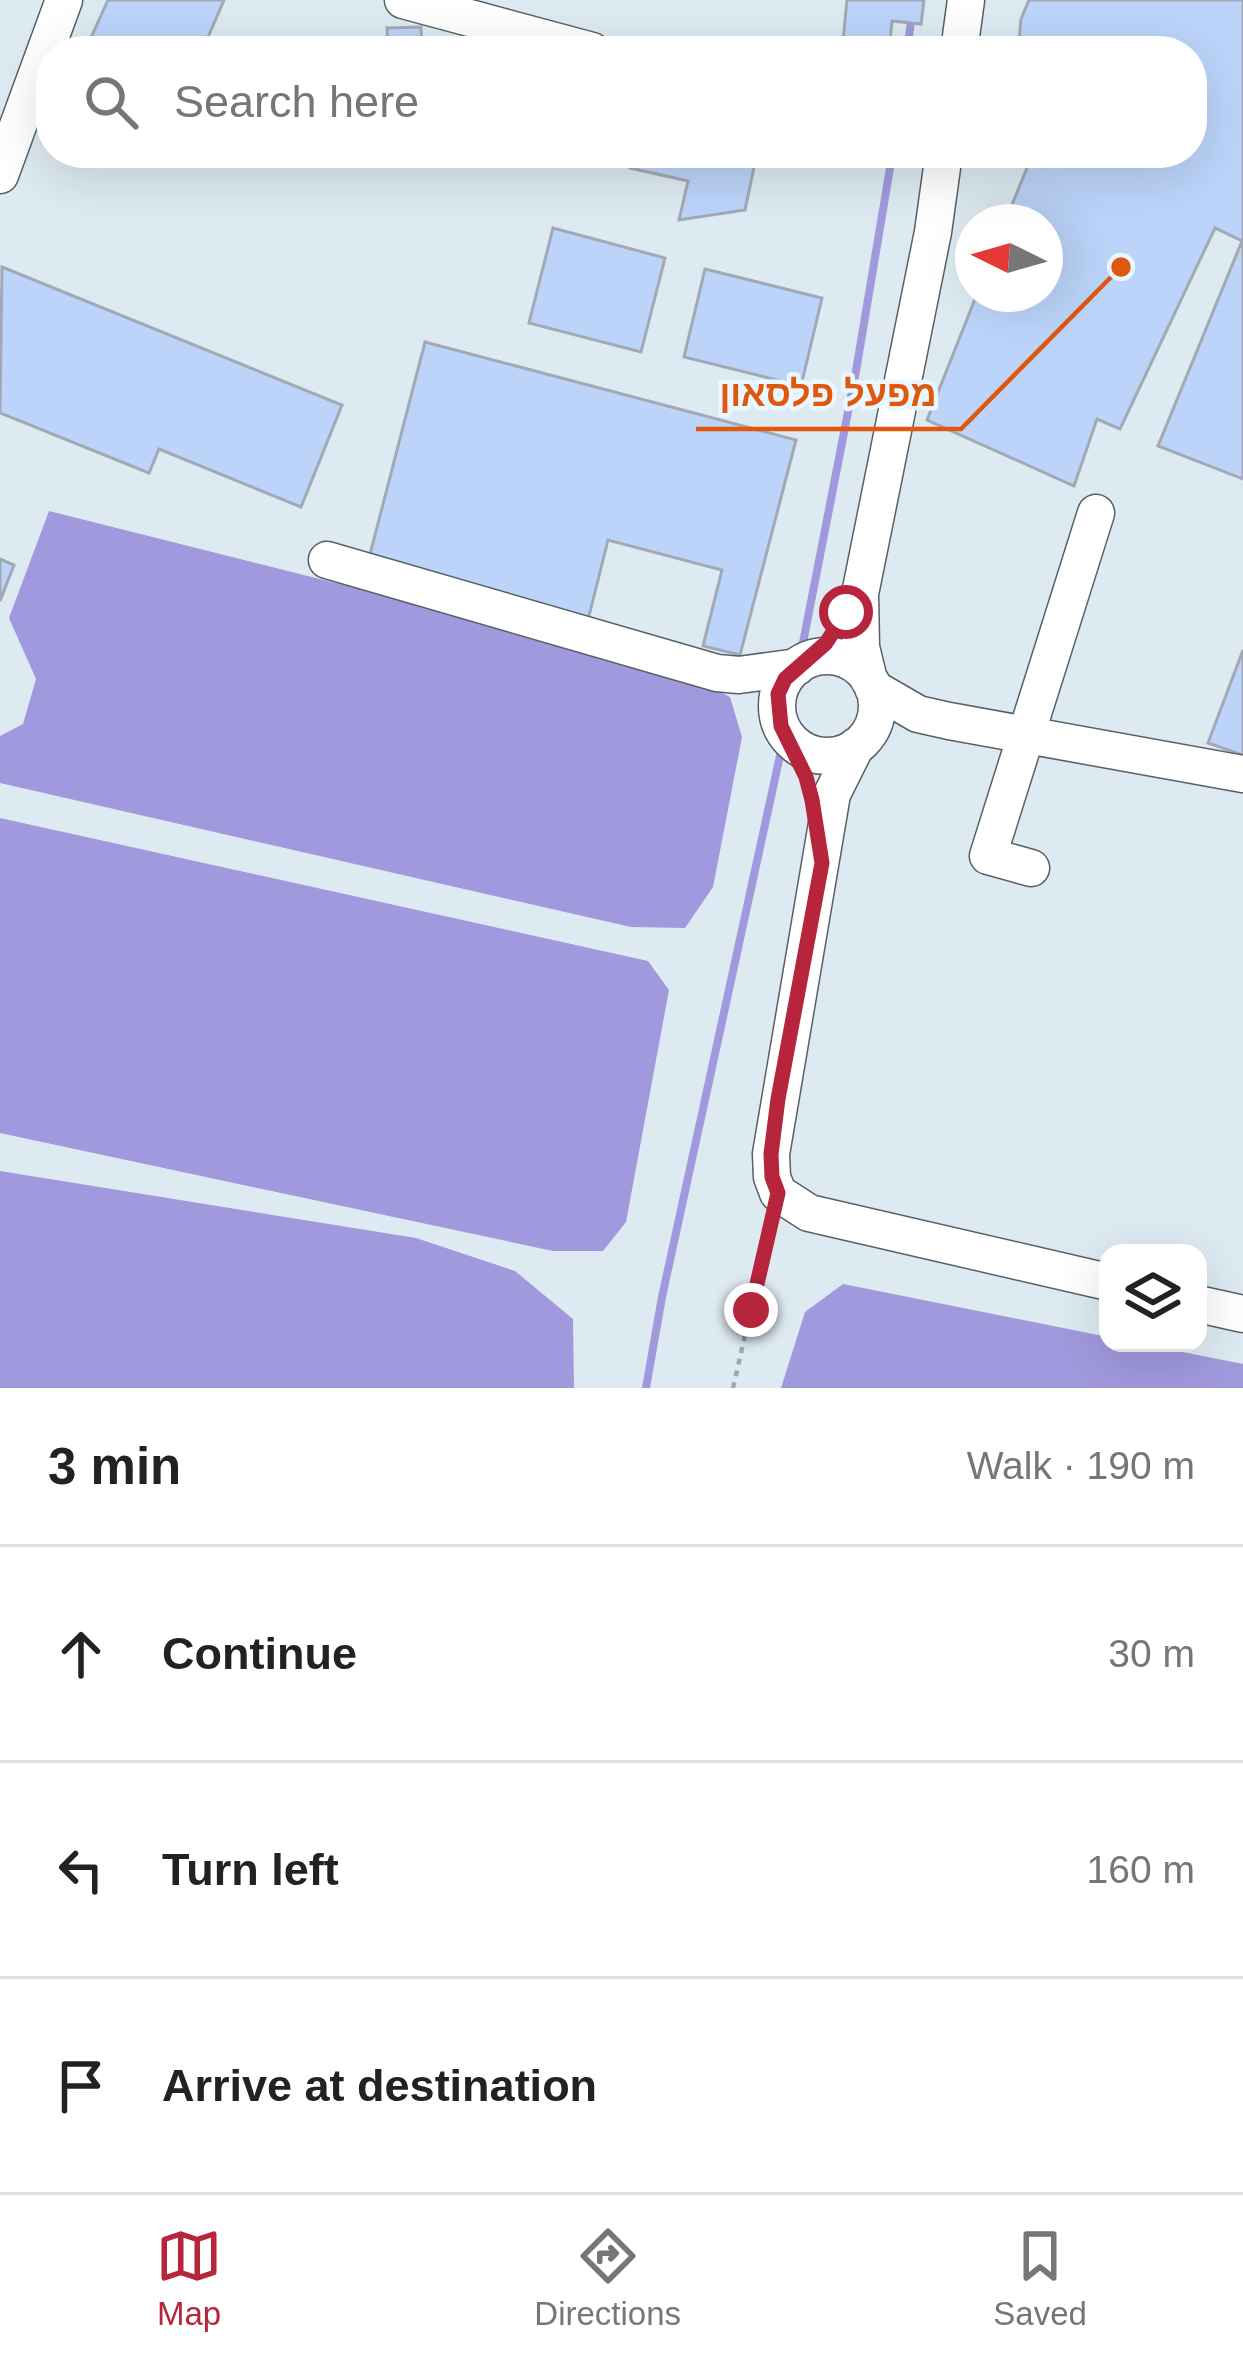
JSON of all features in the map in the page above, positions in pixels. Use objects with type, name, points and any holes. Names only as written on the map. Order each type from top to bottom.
[{"type":"street","points":[[51,36],[64,0]]},
{"type":"street","points":[[403,0],[536,36]]},
{"type":"street","points":[[961,36],[966,0]]},
{"type":"street","points":[[0,175],[36,77]]},
{"type":"street","points":[[942,168],[865,566],[859,621],[877,712],[832,794],[773,1136],[772,1177],[778,1193],[809,1214],[1099,1280]]},
{"type":"street","points":[[1031,868],[988,856],[1096,514]]},
{"type":"street","points":[[327,560],[739,675],[844,659],[871,684],[918,714],[1243,774]]},
{"type":"street","points":[[822,863],[812,800],[785,733],[778,694],[846,612],[865,566]]},
{"type":"street","points":[[683,663],[759,706],[785,733],[818,756],[834,756],[886,731],[949,722]]},
{"type":"street","points":[[1207,1306],[1243,1314]]},
{"type":"path","points":[[733,1388],[778,1193]]},
{"type":"shaded area","points":[[49,511],[674,668],[730,697],[742,737],[713,887],[685,928],[631,927],[0,783],[0,736],[23,724],[36,679],[9,618]]},
{"type":"shaded area","points":[[0,818],[648,961],[669,990],[626,1222],[603,1251],[553,1251],[0,1133]]},
{"type":"shaded area","points":[[0,1171],[416,1238],[515,1271],[573,1319],[574,1388],[0,1388]]},
{"type":"shaded area","points":[[843,1284],[1099,1335],[1099,1352],[1182,1352],[1243,1364],[1243,1388],[781,1388],[805,1312]]},
{"type":"building","points":[[108,0],[224,0],[208,36],[92,36]]},
{"type":"building","points":[[847,0],[924,0],[921,24],[892,21],[890,36],[843,36]]},
{"type":"building","points":[[1029,0],[1243,0],[1243,479],[1158,446],[1242,241],[1215,228],[1120,429],[1097,419],[1074,486],[927,420],[970,312],[1063,312],[1063,204],[1012,204],[1027,168],[1207,168],[1207,36],[1019,36]]},
{"type":"building","points":[[421,27],[421,36],[387,36],[387,28]]},
{"type":"building","points":[[630,168],[754,168],[745,210],[679,220],[688,181]]},
{"type":"building","points":[[553,228],[665,258],[641,352],[529,323]]},
{"type":"building","points":[[2,267],[342,405],[301,507],[159,449],[149,473],[0,413]]},
{"type":"building","points":[[705,269],[822,298],[801,386],[684,357]]},
{"type":"building","points":[[425,342],[796,440],[740,655],[703,646],[722,570],[608,540],[587,624],[367,566]]},
{"type":"building","points":[[0,559],[14,565],[0,601]]},
{"type":"building","points":[[1243,650],[1243,755],[1208,743]]},
{"type":"waterway","points":[[909,36],[914,0]]},
{"type":"waterway","points":[[802,648],[890,168]]},
{"type":"waterway","points":[[789,714],[795,684]]},
{"type":"waterway","points":[[646,1388],[781,751]]},
{"type":"place","name":"מפעל פלסאון","points":[[1121,267]]},
{"type":"route","points":[[751,1310],[778,1193],[771,1154],[778,1099],[822,863],[812,800],[781,726],[778,694],[796,667],[826,643],[846,612]]}]
